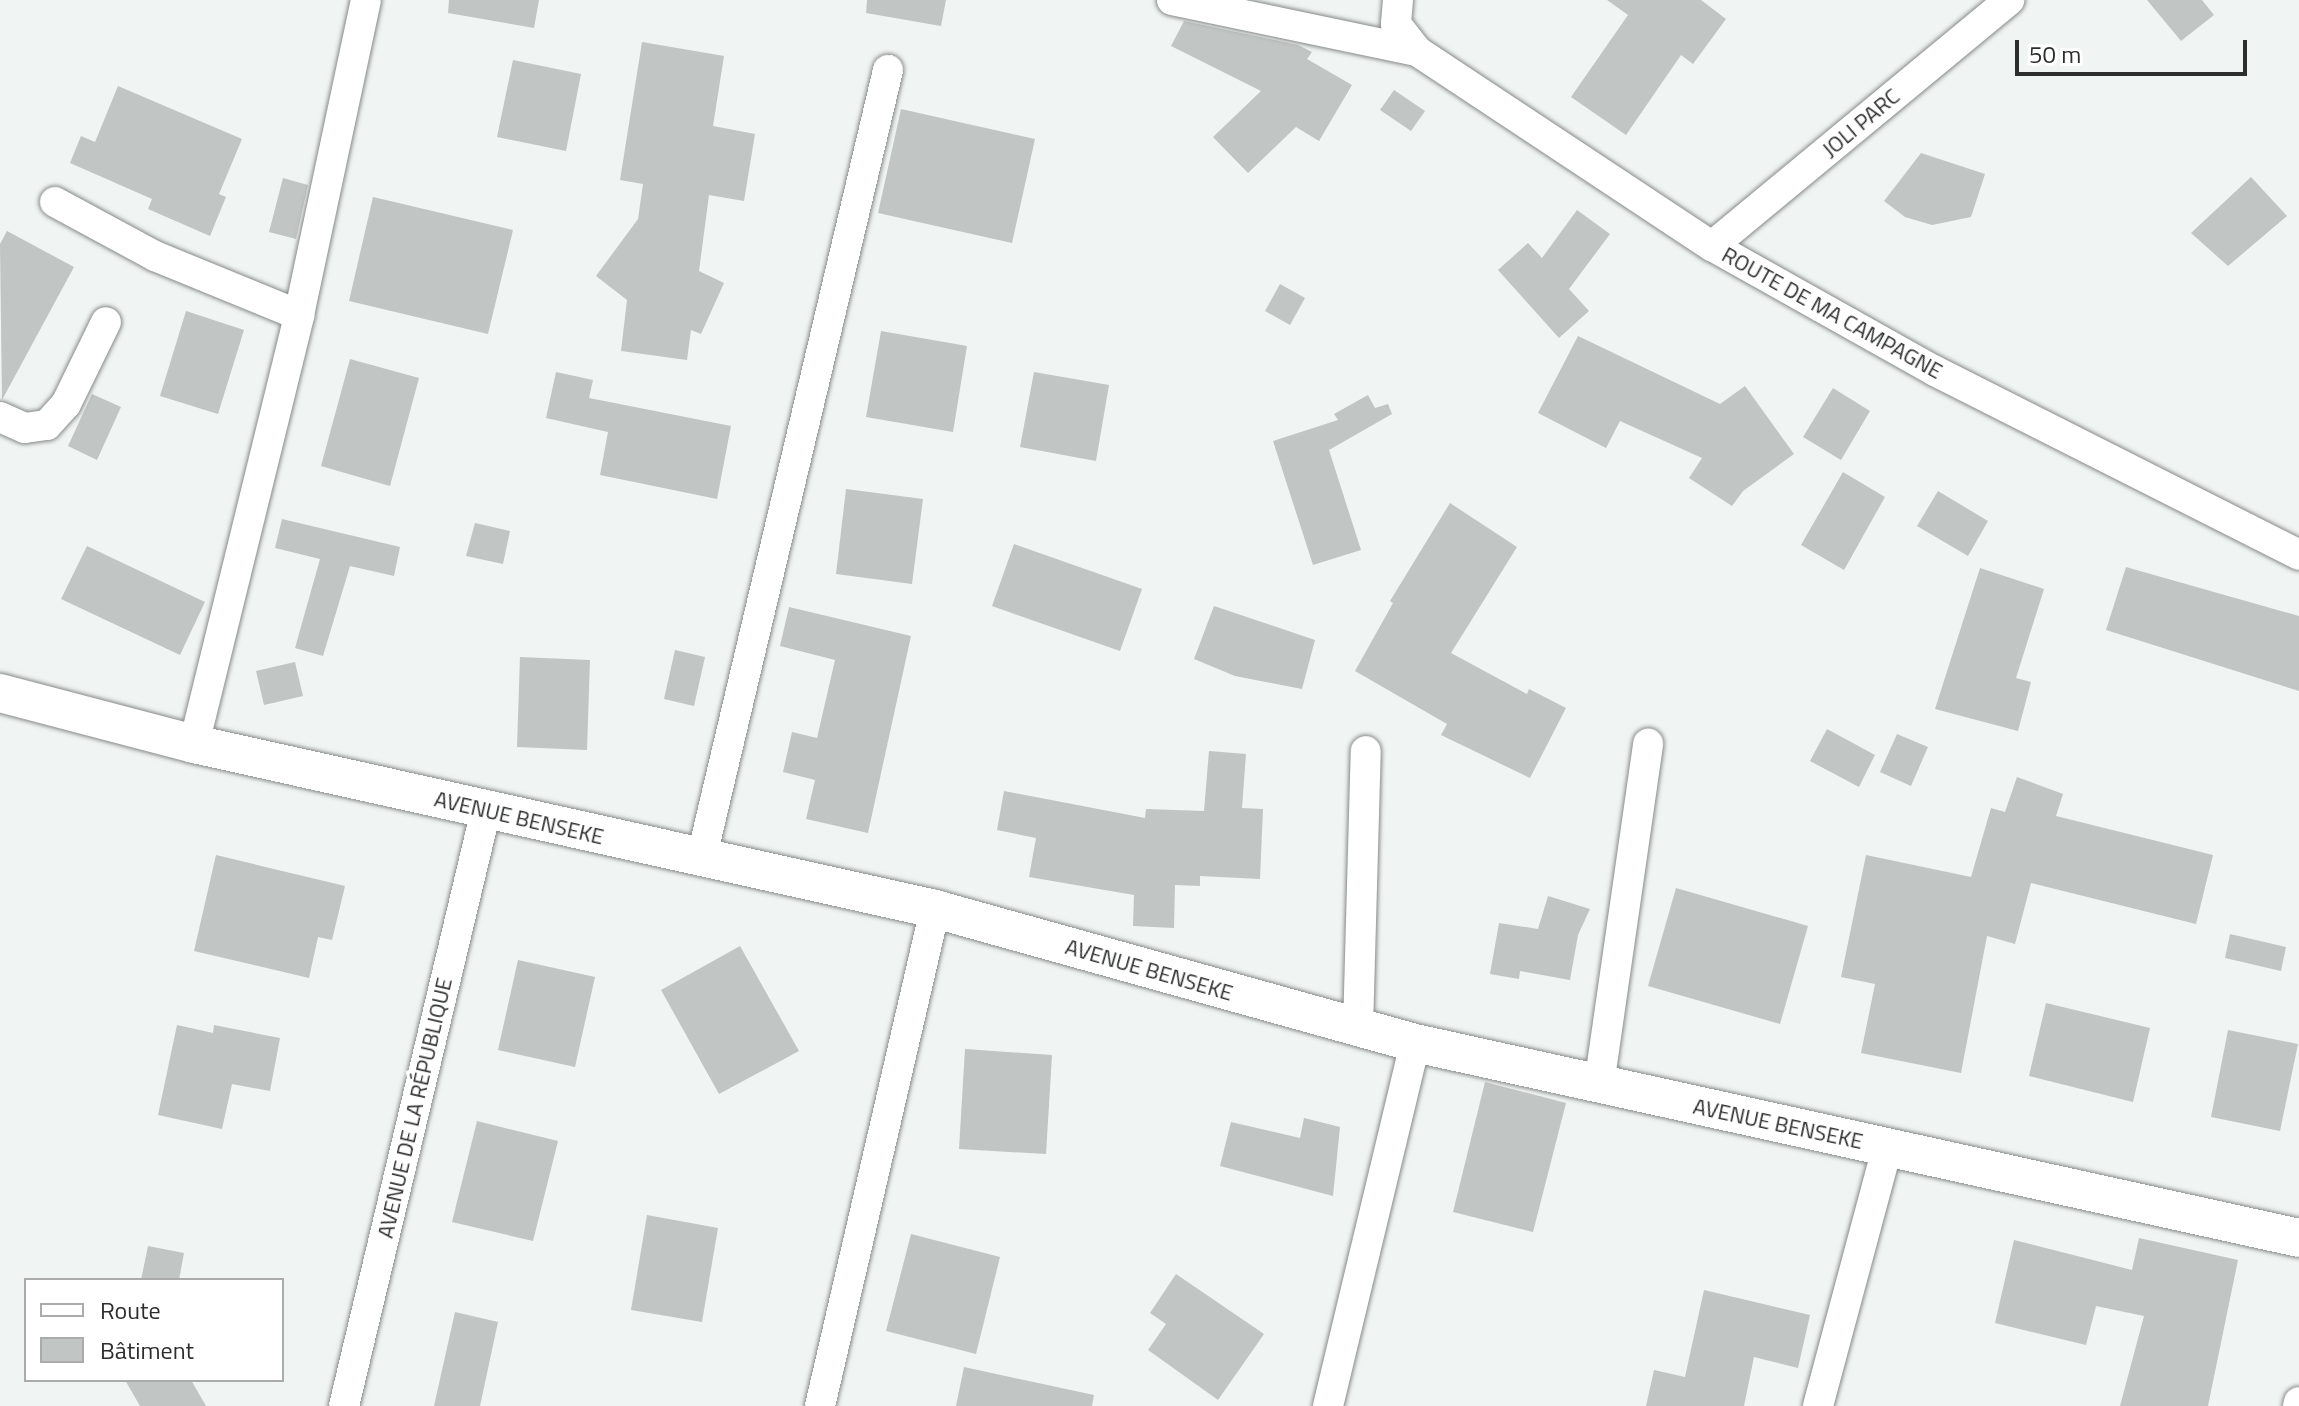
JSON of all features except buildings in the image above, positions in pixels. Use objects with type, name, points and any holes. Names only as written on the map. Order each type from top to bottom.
[{"type":"street","points":[[194,744],[299,315],[366,0]]},
{"type":"street","points":[[1172,0],[1417,51]]},
{"type":"street","name":"JOLI PARC","points":[[1712,246],[2009,0]]},
{"type":"street","name":"ROUTE DE MA CAMPAGNE","points":[[1397,12],[1417,51],[1712,246],[1935,371],[2299,555]]},
{"type":"street","points":[[701,860],[888,70]]},
{"type":"street","points":[[55,202],[155,256],[299,315]]},
{"type":"street","points":[[0,417],[25,428],[47,425],[66,404],[106,322]]},
{"type":"street","name":"AVENUE BENSEKE","points":[[0,693],[194,744],[701,860],[935,909],[1415,1043],[2299,1238]]},
{"type":"street","points":[[1599,1085],[1648,743]]},
{"type":"street","points":[[1358,1029],[1366,751]]},
{"type":"street","name":"AVENUE DE LA RÉPUBLIQUE","points":[[344,1406],[486,810]]},
{"type":"street","points":[[820,1406],[935,909]]},
{"type":"street","points":[[1328,1406],[1415,1043]]},
{"type":"street","points":[[1818,1406],[1887,1148]]}]
